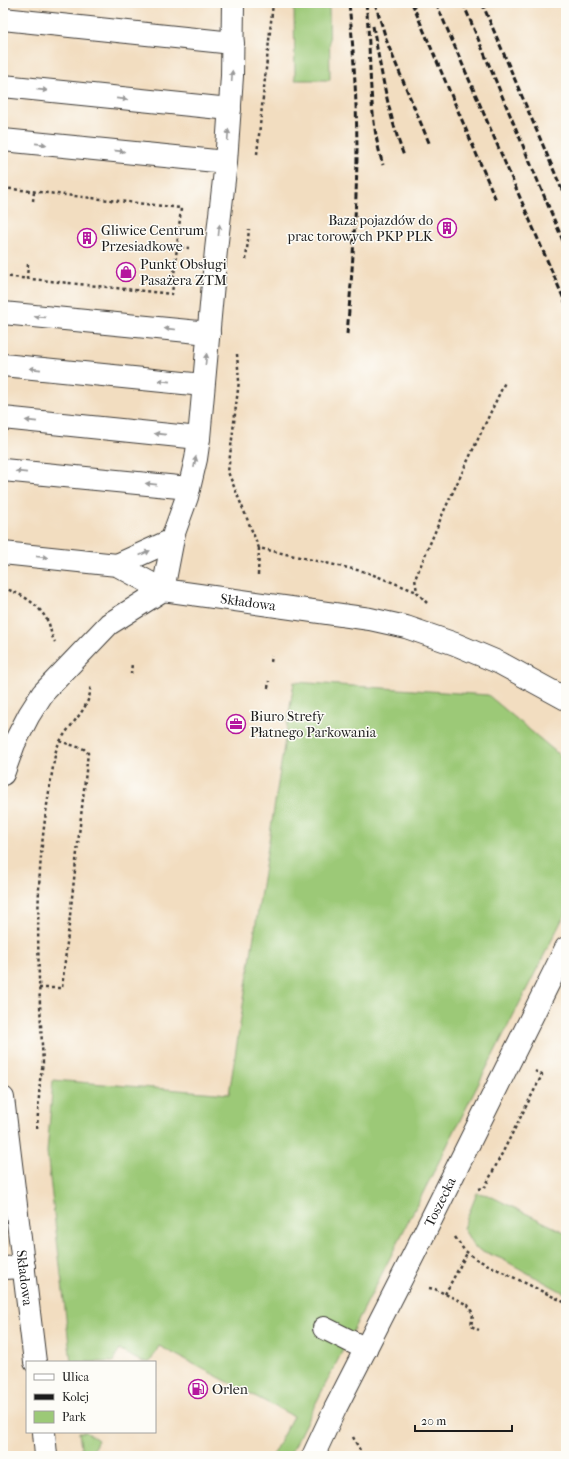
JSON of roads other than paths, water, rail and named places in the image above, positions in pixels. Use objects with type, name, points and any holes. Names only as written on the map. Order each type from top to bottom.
[{"type":"street","points":[[3,774],[14,744],[29,715],[43,694],[109,624],[163,590],[172,540],[189,488],[199,438],[226,162],[233,43],[233,3]]},
{"type":"street","points":[[3,19],[233,43]]},
{"type":"street","points":[[3,86],[230,109]]},
{"type":"street","points":[[3,140],[226,162]]},
{"type":"street","points":[[3,313],[209,333]]},
{"type":"street","points":[[3,366],[203,385]]},
{"type":"street","points":[[3,418],[199,438]]},
{"type":"street","points":[[3,470],[189,488]]},
{"type":"street","points":[[117,565],[172,540]]},
{"type":"street","points":[[3,554],[117,565],[163,590]]},
{"type":"street","name":"Składowa","points":[[163,590],[370,619],[406,627],[500,662],[566,698]]},
{"type":"street","name":"Toszecka","points":[[313,1456],[566,948]]},
{"type":"street","name":"Składowa","points":[[3,1098],[13,1268],[35,1361]]},
{"type":"street","points":[[324,1328],[366,1349]]},
{"type":"street","points":[[44,1433],[46,1456]]},
{"type":"railway","points":[[347,334],[354,246],[357,158],[355,80],[349,3]]},
{"type":"railway","points":[[366,3],[374,125],[383,165]]},
{"type":"railway","points":[[375,3],[388,45],[430,145]]},
{"type":"railway","points":[[412,3],[496,200]]},
{"type":"railway","points":[[436,3],[566,304]]},
{"type":"railway","points":[[463,3],[566,248]]},
{"type":"railway","points":[[482,3],[566,199]]},
{"type":"railway","points":[[565,3],[566,7]]},
{"type":"railway","points":[[373,26],[389,108],[404,156]]},
{"type":"place","name":"Baza pojazdów do prac torowych PKP PLK","points":[[447,228]]},
{"type":"place","name":"Gliwice Centrum Przesiadkowe","points":[[87,238]]},
{"type":"place","name":"Punkt Obsługi Pasażera ZTM","points":[[126,272]]},
{"type":"place","name":"Biuro Strefy Płatnego Parkowania","points":[[236,724]]},
{"type":"place","name":"Orlen","points":[[198,1389]]}]
